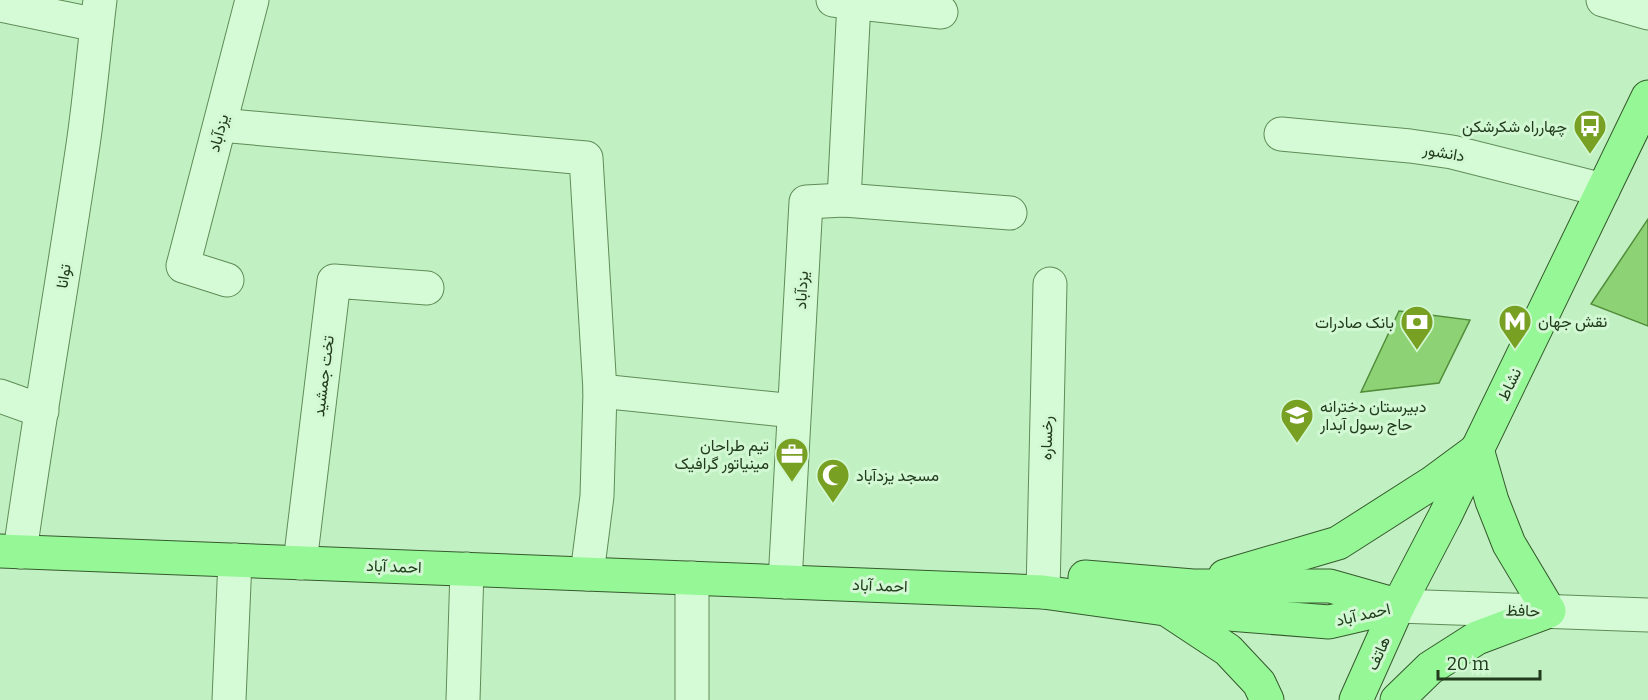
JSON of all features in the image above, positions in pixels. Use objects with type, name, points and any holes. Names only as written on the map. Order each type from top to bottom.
[{"type":"main road","name":"نشاط","points":[[1398,606],[1478,449],[1648,97]]},
{"type":"main road","points":[[1193,586],[1338,543],[1432,483],[1478,449],[1492,501],[1509,544],[1549,611],[1477,638],[1430,668],[1397,700]]},
{"type":"main road","name":"احمد آباد","points":[[10,543],[235,560],[302,554],[467,569],[589,563],[692,578],[786,571]]},
{"type":"main road","name":"احمد آباد","points":[[10,543],[589,563],[1043,582],[1193,586],[1330,586],[1398,606]]},
{"type":"main road","name":"احمد آباد","points":[[1043,582],[1165,609],[1329,622],[1398,606]]},
{"type":"main road","name":"هاتف","points":[[1356,700],[1398,606]]},
{"type":"main road","points":[[1165,609],[1228,650],[1259,683],[1267,700]]},
{"type":"street","name":"یزدآباد","points":[[227,280],[183,266],[252,0]]},
{"type":"street","points":[[1603,0],[1648,13]]},
{"type":"street","points":[[844,200],[843,1],[941,12]]},
{"type":"street","points":[[0,5],[98,13]]},
{"type":"street","name":"توانا","points":[[10,543],[28,487],[42,411],[83,142],[98,13]]},
{"type":"street","points":[[220,126],[586,158],[600,391],[597,496],[589,563]]},
{"type":"street","name":"دانشور","points":[[1281,134],[1452,152],[1603,189]]},
{"type":"street","name":"یزدآباد","points":[[786,571],[806,202],[844,200],[1010,213]]},
{"type":"street","name":"تخت جمشید","points":[[302,554],[334,281],[427,288]]},
{"type":"street","name":"رخساره","points":[[1043,582],[1050,284]]},
{"type":"street","points":[[600,391],[794,411]]},
{"type":"street","points":[[0,396],[42,411]]},
{"type":"street","points":[[229,700],[235,560]]},
{"type":"street","points":[[462,700],[467,569]]},
{"type":"street","points":[[692,578],[692,700]]},
{"type":"street","name":"حافظ","points":[[1398,606],[1648,615]]},
{"type":"building","points":[[1648,219],[1648,326],[1591,304]]},
{"type":"building","name":"بانک صادرات","points":[[1399,311],[1470,320],[1439,383],[1361,392]]},
{"type":"place","name":"چهارراه شکرشکن","points":[[1590,155]]},
{"type":"place","name":"نقش جهان","points":[[1515,350]]},
{"type":"place","name":"بانک صادرات","points":[[1417,351]]},
{"type":"place","name":"دبیرستان دخترانه حاج رسول آبدار","points":[[1297,444]]},
{"type":"place","name":"تیم طراحان مینیاتور گرافیک","points":[[792,483]]},
{"type":"place","name":"مسجد یزدآباد","points":[[833,504]]}]
